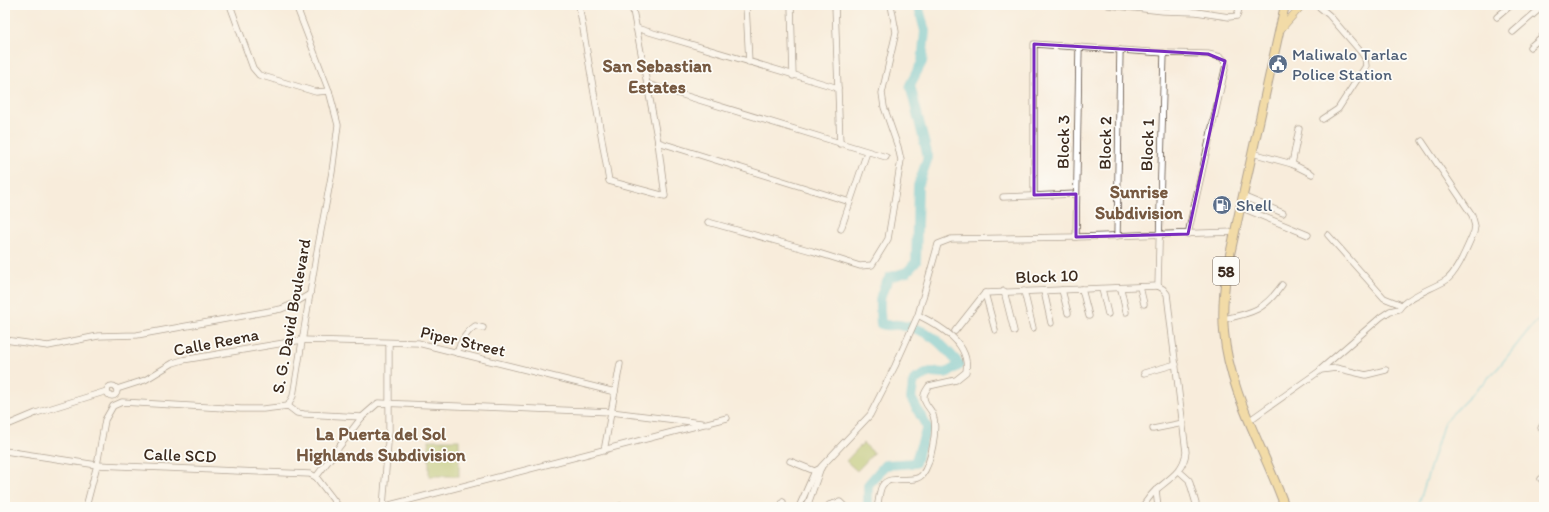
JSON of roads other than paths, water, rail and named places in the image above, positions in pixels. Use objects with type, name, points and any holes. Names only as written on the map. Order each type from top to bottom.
[{"type":"highway","name":"58","points":[[1285,5],[1226,268],[1223,300],[1224,333],[1231,367],[1250,420],[1270,465],[1285,507]]},
{"type":"main road","points":[[1280,30],[1302,5]]},
{"type":"street","points":[[230,5],[253,68],[259,75],[316,92],[330,92]]},
{"type":"street","name":"S. G. David Boulevard","points":[[117,405],[122,402],[241,409],[279,408],[288,406],[294,396],[338,125],[330,92],[296,5]]},
{"type":"street","points":[[579,5],[608,181],[665,196],[658,142],[632,5]]},
{"type":"street","points":[[746,5],[749,62]]},
{"type":"street","points":[[791,5],[793,76]]},
{"type":"street","points":[[835,5],[840,144]]},
{"type":"street","points":[[708,222],[812,250],[860,266],[872,265],[888,239],[901,160],[884,107],[882,93],[896,32],[891,5]]},
{"type":"street","points":[[1108,5],[1163,8],[1229,18],[1238,14],[1240,5]]},
{"type":"street","points":[[1196,12],[1198,5]]},
{"type":"street","points":[[1317,5],[1329,15],[1361,52],[1365,58],[1366,66],[1338,109],[1322,119]]},
{"type":"street","points":[[1497,17],[1511,5]]},
{"type":"street","points":[[1513,32],[1544,5]]},
{"type":"street","points":[[636,28],[793,76],[838,88]]},
{"type":"street","points":[[1530,47],[1544,35]]},
{"type":"street","points":[[1034,196],[1034,44],[1164,53],[1208,54],[1221,57],[1225,61],[1226,65],[1188,234]]},
{"type":"street","name":"Block 3","points":[[1076,238],[1079,47]]},
{"type":"street","name":"Block 2","points":[[1117,236],[1120,50]]},
{"type":"street","name":"Block 1","points":[[1158,286],[1164,53]]},
{"type":"street","points":[[646,84],[886,157]]},
{"type":"street","points":[[1292,164],[1299,129]]},
{"type":"street","points":[[1250,420],[1321,370],[1381,317],[1390,311],[1399,309],[1408,299],[1445,281],[1453,273],[1474,232],[1475,226],[1472,215],[1422,141]]},
{"type":"street","points":[[658,142],[850,202]]},
{"type":"street","points":[[841,229],[867,152]]},
{"type":"street","points":[[1252,152],[1292,164],[1312,174]]},
{"type":"street","points":[[1003,197],[1076,194]]},
{"type":"street","points":[[1242,196],[1283,213]]},
{"type":"street","points":[[1240,207],[1308,235]]},
{"type":"street","points":[[799,507],[819,470],[870,415],[895,366],[917,317],[938,244],[951,239],[1076,238],[1235,232]]},
{"type":"street","points":[[1328,235],[1384,298],[1402,305]]},
{"type":"street","points":[[1224,319],[1250,314],[1258,310],[1282,285]]},
{"type":"street","points":[[1142,507],[1156,490],[1179,471],[1185,459],[1186,452],[1167,294],[1158,286]]},
{"type":"street","name":"Block 10","points":[[985,292],[1158,286]]},
{"type":"street","points":[[1140,287],[1144,304]]},
{"type":"street","points":[[1121,288],[1126,312]]},
{"type":"street","points":[[1082,289],[1088,316]]},
{"type":"street","points":[[1102,289],[1108,314]]},
{"type":"street","points":[[1062,290],[1068,313]]},
{"type":"street","points":[[1004,291],[1014,331]]},
{"type":"street","points":[[1024,291],[1033,328]]},
{"type":"street","points":[[1044,291],[1051,323]]},
{"type":"street","points":[[985,292],[995,330]]},
{"type":"street","points":[[955,331],[985,292]]},
{"type":"street","points":[[5,340],[48,346],[98,336],[137,335],[281,309],[310,294]]},
{"type":"street","points":[[877,507],[881,486],[886,482],[918,478],[923,474],[932,448],[935,425],[933,414],[924,401],[923,394],[929,386],[956,380],[966,372],[968,363],[957,341],[942,327],[917,317]]},
{"type":"street","points":[[457,353],[460,343],[470,330],[475,326],[483,328]]},
{"type":"street","name":"Piper Street","points":[[302,340],[418,343],[615,392]]},
{"type":"street","name":"Calle Reena","points":[[117,389],[145,380],[173,363],[183,360],[302,340]]},
{"type":"street","points":[[389,343],[389,430],[383,507],[709,424],[727,418]]},
{"type":"street","points":[[604,451],[620,364]]},
{"type":"street","points":[[1144,372],[1176,364]]},
{"type":"street","points":[[1321,370],[1336,368],[1366,375],[1386,370]]},
{"type":"street","points":[[5,426],[36,413],[107,392],[111,386],[117,389],[117,394],[113,396]]},
{"type":"street","points":[[86,507],[97,465],[105,420],[108,411],[117,405],[113,396],[109,395],[107,392]]},
{"type":"street","points":[[339,507],[316,477],[362,417],[378,403],[611,412],[709,424]]},
{"type":"street","points":[[288,406],[297,413],[362,417]]},
{"type":"street","points":[[1153,429],[1183,423]]},
{"type":"street","points":[[1544,423],[1541,428],[1544,433]]},
{"type":"street","name":"Calle SCD","points":[[5,451],[97,465],[310,474],[316,477]]},
{"type":"street","points":[[790,461],[819,470]]},
{"type":"street","points":[[1179,471],[1189,480],[1198,507]]},
{"type":"street","points":[[807,507],[810,488]]},
{"type":"street","points":[[1156,490],[1159,502],[1158,507]]},
{"type":"street","points":[[828,507],[829,505],[840,502],[845,507]]},
{"type":"waterway","points":[[868,507],[868,485],[885,465],[915,463],[927,427],[911,398],[914,380],[930,372],[946,373],[960,365],[941,344],[927,334],[910,327],[881,324],[880,299],[886,283],[890,277],[907,272],[916,262],[918,186],[928,157],[910,85],[922,62],[925,31],[918,5]]},
{"type":"waterway","points":[[1418,507],[1444,422],[1498,368],[1531,327],[1544,314]]},
{"type":"place","name":"Maliwalo Tarlac Police Station","points":[[1278,64]]},
{"type":"place","name":"Shell","points":[[1222,205]]},
{"type":"district","name":"San Sebastian Estates","points":[[657,76]]},
{"type":"district","name":"Sunrise Subdivision","points":[[1139,202]]},
{"type":"district","name":"La Puerta del Sol Highlands Subdivision","points":[[381,444]]}]
